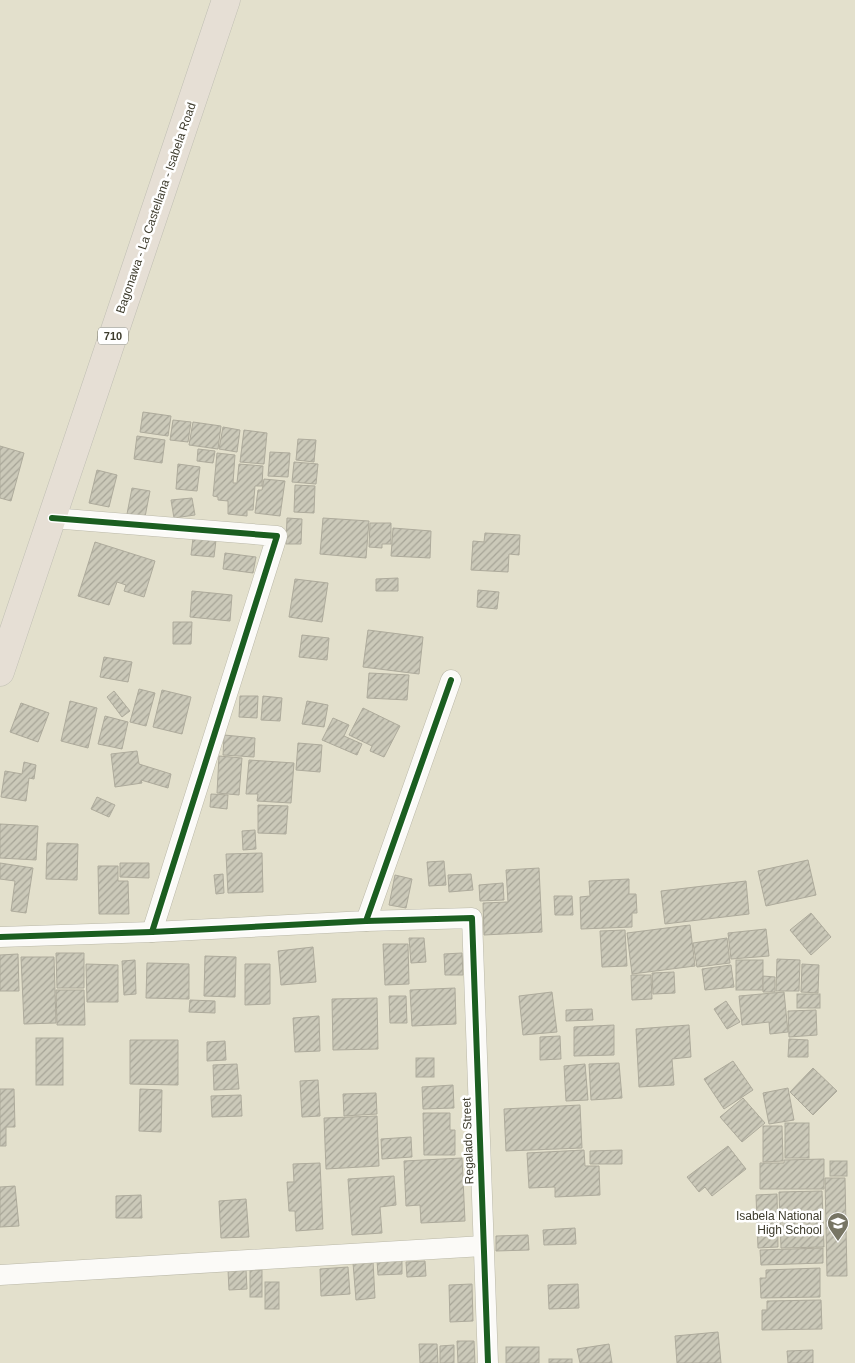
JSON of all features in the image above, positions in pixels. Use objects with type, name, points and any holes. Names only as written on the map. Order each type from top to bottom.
[{"type":"main road","name":"Bagonawa - La Castellana - Isabela Road","points":[[0,672],[226,0]]},
{"type":"street","points":[[52,518],[277,536],[152,932]]},
{"type":"street","points":[[0,937],[152,932],[366,921],[451,680]]},
{"type":"street","name":"Regalado Street","points":[[366,921],[472,918],[488,1363]]},
{"type":"street","points":[[0,1274],[483,1246]]},
{"type":"building","points":[[143,412],[171,416],[168,436],[140,432]]},
{"type":"building","points":[[173,420],[191,422],[188,442],[170,440]]},
{"type":"building","points":[[193,422],[221,426],[218,449],[189,445]]},
{"type":"building","points":[[223,427],[240,430],[237,452],[219,449]]},
{"type":"building","points":[[244,430],[267,433],[264,464],[240,462]]},
{"type":"building","points":[[137,436],[165,440],[162,463],[134,459]]},
{"type":"building","points":[[298,439],[316,440],[314,462],[296,460]]},
{"type":"building","points":[[0,446],[24,453],[11,501],[0,498]]},
{"type":"building","points":[[198,449],[215,451],[213,463],[197,461]]},
{"type":"building","points":[[270,452],[290,453],[288,477],[268,476]]},
{"type":"building","points":[[217,453],[235,455],[233,483],[237,483],[239,464],[263,466],[262,486],[255,486],[253,510],[247,510],[247,516],[228,514],[228,501],[218,500],[218,497],[213,496]]},
{"type":"building","points":[[294,462],[318,464],[316,484],[292,482]]},
{"type":"building","points":[[178,464],[200,467],[197,491],[176,489]]},
{"type":"building","points":[[97,470],[117,475],[109,507],[89,503]]},
{"type":"building","points":[[264,479],[285,481],[280,516],[255,513],[258,490],[262,490]]},
{"type":"building","points":[[295,485],[315,486],[314,513],[294,512]]},
{"type":"building","points":[[132,488],[150,491],[145,517],[127,514]]},
{"type":"building","points":[[192,498],[195,515],[174,518],[171,500]]},
{"type":"building","points":[[287,518],[302,519],[301,544],[286,544]]},
{"type":"building","points":[[323,518],[369,521],[366,558],[320,554]]},
{"type":"building","points":[[370,523],[391,523],[391,544],[382,544],[382,548],[369,547]]},
{"type":"building","points":[[393,528],[431,531],[430,558],[391,556]]},
{"type":"building","points":[[485,533],[520,535],[519,555],[509,554],[508,572],[471,570],[473,541],[484,542]]},
{"type":"building","points":[[193,538],[216,540],[214,557],[191,555]]},
{"type":"building","points":[[95,542],[155,561],[144,597],[124,591],[126,585],[117,582],[109,605],[78,596]]},
{"type":"building","points":[[225,553],[256,557],[253,573],[223,569]]},
{"type":"building","points":[[398,578],[398,591],[376,591],[376,579]]},
{"type":"building","points":[[295,579],[328,583],[322,622],[289,617]]},
{"type":"building","points":[[478,590],[499,592],[497,609],[477,607]]},
{"type":"building","points":[[192,591],[232,595],[230,621],[190,617]]},
{"type":"building","points":[[173,622],[192,622],[191,644],[173,644]]},
{"type":"building","points":[[368,630],[423,637],[419,674],[363,667]]},
{"type":"building","points":[[302,635],[329,638],[327,660],[299,657]]},
{"type":"building","points":[[104,657],[132,662],[128,682],[100,677]]},
{"type":"building","points":[[369,673],[409,675],[407,700],[367,698]]},
{"type":"building","points":[[139,689],[155,693],[146,726],[130,722]]},
{"type":"building","points":[[162,690],[191,697],[182,734],[153,727]]},
{"type":"building","points":[[114,691],[130,711],[122,717],[107,697]]},
{"type":"building","points":[[240,696],[258,696],[257,718],[239,717]]},
{"type":"building","points":[[263,696],[282,698],[280,721],[261,720]]},
{"type":"building","points":[[70,701],[97,708],[88,748],[61,741]]},
{"type":"building","points":[[307,701],[328,705],[324,727],[302,724]]},
{"type":"building","points":[[21,703],[49,713],[38,742],[10,732]]},
{"type":"building","points":[[363,708],[400,726],[384,757],[370,751],[372,746],[349,735]]},
{"type":"building","points":[[105,716],[128,722],[122,749],[98,744]]},
{"type":"building","points":[[333,718],[349,725],[344,736],[362,744],[357,755],[322,740]]},
{"type":"building","points":[[224,735],[255,738],[254,757],[223,755]]},
{"type":"building","points":[[298,743],[322,745],[320,772],[296,770]]},
{"type":"building","points":[[137,751],[139,764],[171,774],[168,788],[141,780],[142,783],[115,787],[111,754]]},
{"type":"building","points":[[219,756],[242,758],[239,795],[217,793]]},
{"type":"building","points":[[249,760],[294,763],[291,803],[257,801],[258,794],[246,794]]},
{"type":"building","points":[[24,762],[36,765],[34,779],[29,778],[26,801],[1,797],[5,771],[22,774]]},
{"type":"building","points":[[211,794],[228,795],[227,809],[210,807]]},
{"type":"building","points":[[97,797],[115,805],[109,817],[91,809]]},
{"type":"building","points":[[258,805],[288,806],[286,834],[258,833]]},
{"type":"building","points":[[0,824],[38,826],[36,860],[0,858]]},
{"type":"building","points":[[255,830],[256,849],[243,850],[242,831]]},
{"type":"building","points":[[47,843],[78,844],[77,880],[46,879]]},
{"type":"building","points":[[262,853],[263,892],[228,893],[226,854]]},
{"type":"building","points":[[808,860],[816,895],[766,906],[758,871]]},
{"type":"building","points":[[444,861],[446,885],[429,886],[427,862]]},
{"type":"building","points":[[0,863],[33,868],[26,913],[11,911],[15,881],[0,879]]},
{"type":"building","points":[[120,863],[149,863],[149,878],[120,877]]},
{"type":"building","points":[[98,866],[118,866],[118,881],[128,881],[129,914],[99,914]]},
{"type":"building","points":[[539,868],[542,932],[484,935],[483,903],[508,902],[506,870]]},
{"type":"building","points":[[223,874],[224,893],[216,894],[214,875]]},
{"type":"building","points":[[471,874],[473,890],[449,892],[448,875]]},
{"type":"building","points":[[395,875],[412,879],[406,908],[389,905]]},
{"type":"building","points":[[629,879],[629,894],[636,894],[637,913],[632,913],[632,927],[581,929],[580,897],[590,896],[589,881]]},
{"type":"building","points":[[746,881],[749,914],[665,924],[661,891]]},
{"type":"building","points":[[503,883],[504,900],[480,901],[479,885]]},
{"type":"building","points":[[554,896],[572,896],[573,915],[555,915]]},
{"type":"building","points":[[811,913],[831,937],[811,955],[790,930]]},
{"type":"building","points":[[690,925],[695,966],[632,974],[627,933]]},
{"type":"building","points":[[766,929],[769,956],[731,959],[728,933]]},
{"type":"building","points":[[625,930],[627,966],[602,967],[600,931]]},
{"type":"building","points":[[409,938],[424,938],[426,962],[411,963]]},
{"type":"building","points":[[727,938],[730,963],[697,967],[693,943]]},
{"type":"building","points":[[383,944],[408,944],[409,984],[385,985]]},
{"type":"building","points":[[313,947],[316,982],[281,985],[278,951]]},
{"type":"building","points":[[56,953],[84,953],[84,988],[57,988]]},
{"type":"building","points":[[462,953],[463,975],[445,975],[444,954]]},
{"type":"building","points":[[18,954],[19,991],[0,991],[0,955]]},
{"type":"building","points":[[205,956],[236,957],[235,997],[204,996]]},
{"type":"building","points":[[21,957],[54,957],[56,1023],[24,1024]]},
{"type":"building","points":[[777,959],[800,960],[799,991],[776,991]]},
{"type":"building","points":[[135,960],[136,994],[124,995],[122,961]]},
{"type":"building","points":[[736,960],[763,960],[763,990],[736,990]]},
{"type":"building","points":[[147,963],[189,964],[189,999],[146,998]]},
{"type":"building","points":[[86,964],[118,965],[118,1002],[87,1002]]},
{"type":"building","points":[[245,964],[270,964],[270,1004],[245,1005]]},
{"type":"building","points":[[802,964],[819,965],[818,993],[801,992]]},
{"type":"building","points":[[731,965],[734,987],[705,990],[702,969]]},
{"type":"building","points":[[674,972],[675,993],[653,994],[652,973]]},
{"type":"building","points":[[631,975],[651,975],[652,999],[632,1000]]},
{"type":"building","points":[[763,976],[775,977],[775,992],[763,992]]},
{"type":"building","points":[[455,988],[456,1024],[412,1026],[410,990]]},
{"type":"building","points":[[56,990],[84,990],[85,1025],[57,1025]]},
{"type":"building","points":[[552,992],[557,1032],[523,1035],[519,996]]},
{"type":"building","points":[[784,992],[788,1032],[770,1034],[769,1022],[742,1025],[739,996]]},
{"type":"building","points":[[797,994],[820,994],[820,1008],[797,1008]]},
{"type":"building","points":[[389,996],[406,996],[407,1023],[390,1023]]},
{"type":"building","points":[[377,998],[378,1049],[333,1050],[332,999]]},
{"type":"building","points":[[190,1000],[215,1001],[215,1013],[189,1012]]},
{"type":"building","points":[[726,1001],[740,1022],[727,1029],[714,1009]]},
{"type":"building","points":[[592,1009],[593,1020],[566,1021],[566,1010]]},
{"type":"building","points":[[816,1010],[817,1035],[789,1037],[788,1011]]},
{"type":"building","points":[[319,1016],[320,1051],[295,1052],[293,1018]]},
{"type":"building","points":[[614,1025],[614,1055],[574,1056],[574,1027]]},
{"type":"building","points":[[689,1025],[691,1057],[672,1059],[674,1085],[639,1087],[636,1029]]},
{"type":"building","points":[[560,1036],[561,1059],[540,1060],[540,1037]]},
{"type":"building","points":[[36,1038],[63,1038],[63,1085],[36,1085]]},
{"type":"building","points":[[789,1039],[808,1040],[808,1057],[788,1057]]},
{"type":"building","points":[[130,1040],[178,1040],[178,1085],[130,1084]]},
{"type":"building","points":[[225,1041],[226,1060],[207,1061],[207,1042]]},
{"type":"building","points":[[416,1058],[434,1058],[434,1077],[416,1077]]},
{"type":"building","points":[[733,1061],[753,1090],[724,1109],[704,1079]]},
{"type":"building","points":[[619,1063],[622,1098],[591,1100],[589,1064]]},
{"type":"building","points":[[237,1064],[239,1089],[214,1090],[213,1065]]},
{"type":"building","points":[[585,1064],[588,1100],[566,1101],[564,1066]]},
{"type":"building","points":[[813,1068],[837,1091],[813,1115],[790,1092]]},
{"type":"building","points":[[318,1080],[320,1116],[302,1117],[300,1081]]},
{"type":"building","points":[[453,1085],[454,1108],[423,1109],[422,1087]]},
{"type":"building","points":[[788,1088],[794,1120],[769,1124],[763,1093]]},
{"type":"building","points":[[0,1089],[14,1089],[15,1127],[6,1127],[6,1146],[0,1146]]},
{"type":"building","points":[[140,1089],[162,1090],[161,1132],[139,1131]]},
{"type":"building","points":[[376,1093],[377,1114],[344,1116],[343,1094]]},
{"type":"building","points":[[241,1095],[242,1116],[212,1117],[211,1096]]},
{"type":"building","points":[[743,1098],[765,1123],[742,1142],[720,1117]]},
{"type":"building","points":[[580,1105],[582,1148],[506,1151],[504,1109]]},
{"type":"building","points":[[423,1113],[450,1113],[450,1130],[455,1130],[455,1155],[424,1155]]},
{"type":"building","points":[[377,1116],[379,1166],[326,1169],[324,1118]]},
{"type":"building","points":[[785,1123],[809,1123],[809,1158],[785,1158]]},
{"type":"building","points":[[763,1126],[782,1126],[783,1161],[763,1162]]},
{"type":"building","points":[[411,1137],[412,1157],[382,1159],[381,1139]]},
{"type":"building","points":[[728,1146],[746,1169],[712,1196],[705,1187],[699,1192],[687,1177]]},
{"type":"building","points":[[584,1150],[585,1166],[599,1166],[600,1195],[555,1197],[555,1187],[529,1188],[527,1153]]},
{"type":"building","points":[[622,1150],[622,1164],[590,1164],[590,1151]]},
{"type":"building","points":[[462,1158],[465,1221],[421,1223],[420,1205],[406,1206],[404,1161]]},
{"type":"building","points":[[824,1159],[824,1189],[760,1189],[760,1163]]},
{"type":"building","points":[[830,1161],[847,1161],[847,1176],[830,1176]]},
{"type":"building","points":[[320,1163],[323,1229],[296,1231],[295,1211],[289,1211],[287,1182],[294,1182],[293,1164]]},
{"type":"building","points":[[394,1176],[396,1205],[380,1207],[382,1233],[352,1235],[348,1179]]},
{"type":"building","points":[[825,1178],[845,1178],[847,1276],[827,1276]]},
{"type":"building","points":[[15,1186],[19,1226],[0,1227],[0,1187]]},
{"type":"building","points":[[822,1191],[824,1247],[781,1248],[779,1192]]},
{"type":"building","points":[[777,1194],[778,1247],[758,1248],[756,1195]]},
{"type":"building","points":[[141,1195],[142,1218],[116,1218],[116,1196]]},
{"type":"building","points":[[246,1199],[249,1237],[221,1238],[219,1201]]},
{"type":"building","points":[[575,1228],[576,1244],[544,1245],[543,1230]]},
{"type":"building","points":[[528,1235],[529,1250],[496,1251],[496,1236]]},
{"type":"building","points":[[823,1248],[823,1263],[761,1265],[760,1250]]},
{"type":"building","points":[[402,1259],[402,1274],[378,1275],[377,1260]]},
{"type":"building","points":[[373,1261],[375,1298],[356,1300],[353,1263]]},
{"type":"building","points":[[425,1261],[426,1276],[407,1277],[406,1262]]},
{"type":"building","points":[[348,1267],[350,1294],[321,1296],[320,1269]]},
{"type":"building","points":[[820,1268],[820,1297],[761,1298],[760,1278],[766,1278],[766,1270]]},
{"type":"building","points":[[228,1270],[246,1270],[247,1289],[229,1290]]},
{"type":"building","points":[[250,1270],[262,1270],[262,1297],[250,1297]]},
{"type":"building","points":[[265,1282],[279,1282],[279,1309],[265,1309]]},
{"type":"building","points":[[472,1284],[473,1321],[450,1322],[449,1285]]},
{"type":"building","points":[[578,1284],[579,1308],[549,1309],[548,1285]]},
{"type":"building","points":[[821,1300],[822,1329],[762,1330],[762,1310],[767,1310],[767,1301]]},
{"type":"building","points":[[718,1332],[721,1363],[677,1363],[675,1336]]},
{"type":"building","points":[[457,1341],[474,1341],[475,1363],[458,1363]]},
{"type":"building","points":[[419,1344],[437,1344],[438,1363],[420,1363]]},
{"type":"building","points":[[609,1344],[612,1363],[580,1363],[577,1349]]},
{"type":"building","points":[[454,1345],[454,1363],[440,1363],[440,1346]]},
{"type":"building","points":[[506,1347],[539,1347],[539,1363],[506,1363]]},
{"type":"building","points":[[813,1350],[813,1363],[788,1363],[787,1351]]},
{"type":"building","points":[[549,1359],[572,1359],[572,1363],[549,1363]]},
{"type":"cycle path","points":[[52,518],[277,536],[152,932]]},
{"type":"cycle path","points":[[0,937],[152,932],[366,921],[451,680]]},
{"type":"cycle path","points":[[366,921],[472,918],[488,1363]]},
{"type":"place","name":"Isabela National High School","points":[[838,1242]]}]
